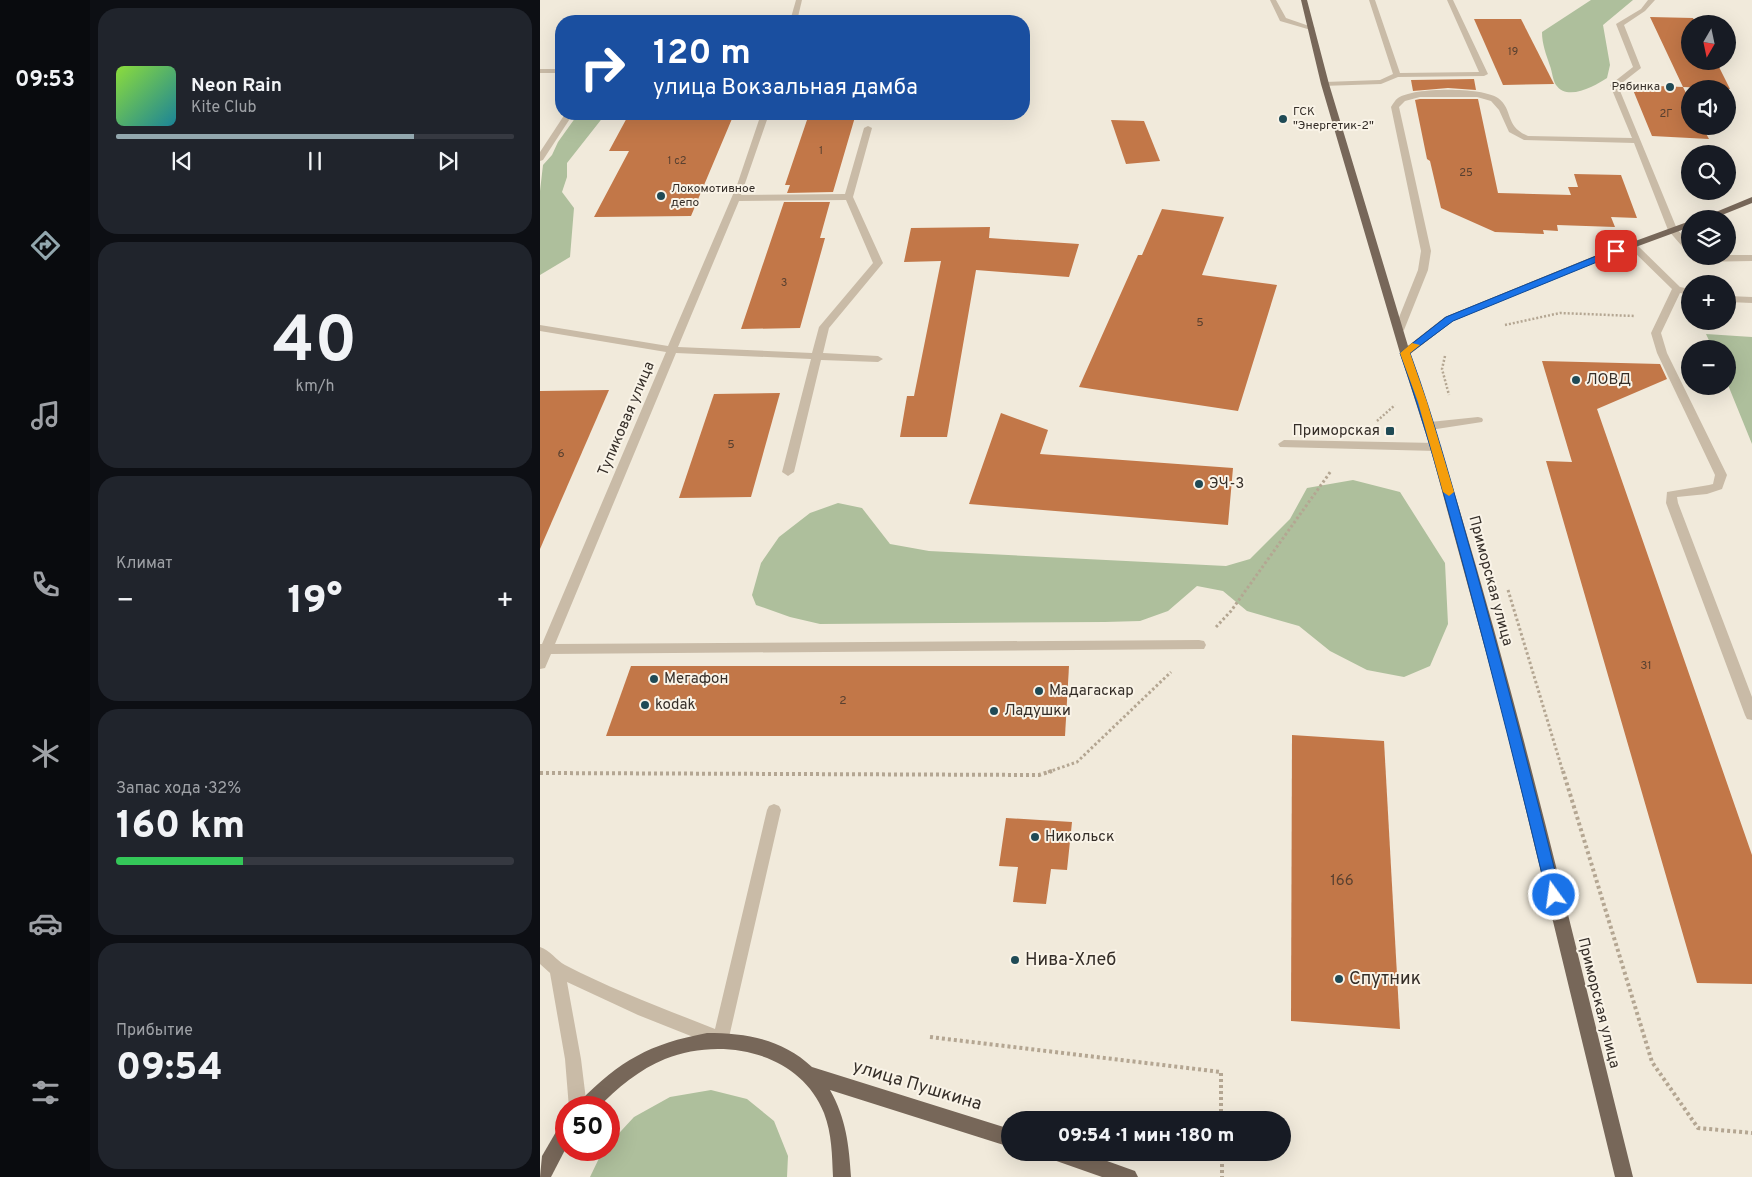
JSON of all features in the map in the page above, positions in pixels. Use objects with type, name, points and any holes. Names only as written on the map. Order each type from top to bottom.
[{"type":"main road","name":"Приморская улица","points":[[1304,0],[1325,84],[1405,353],[1430,426],[1508,707],[1624,1177]]},
{"type":"main road","points":[[1726,210],[1752,200]]},
{"type":"main road","points":[[1405,353],[1449,319],[1681,227]]},
{"type":"main road","points":[[598,1096],[622,1074],[670,1049],[696,1042],[720,1040],[746,1041],[770,1048],[792,1059],[810,1075],[824,1092],[834,1112],[841,1144],[842,1177]]},
{"type":"main road","name":"улица Пушкина","points":[[810,1075],[1001,1135]]},
{"type":"main road","points":[[542,1177],[555,1150]]},
{"type":"main road","points":[[1081,1161],[1129,1177]]},
{"type":"street","points":[[795,15],[800,0]]},
{"type":"street","points":[[1273,0],[1283,19],[1311,28]]},
{"type":"street","points":[[1372,0],[1397,75]]},
{"type":"street","points":[[1325,84],[1374,83],[1397,75],[1484,74],[1450,0]]},
{"type":"street","points":[[1652,0],[1643,10],[1620,24],[1637,68],[1614,85],[1673,230],[1681,239]]},
{"type":"street","points":[[540,71],[555,70]]},
{"type":"street","points":[[1399,330],[1423,270],[1426,251],[1395,107],[1402,99],[1416,95],[1476,94],[1492,97],[1502,105],[1508,127],[1515,134],[1521,136],[1637,141]]},
{"type":"street","points":[[540,158],[565,120]]},
{"type":"street","name":"Тупиковая улица","points":[[540,664],[543,649],[736,198],[763,120]]},
{"type":"street","points":[[788,472],[824,327],[878,263],[848,197],[868,128]]},
{"type":"street","points":[[736,198],[848,197]]},
{"type":"street","points":[[1632,245],[1677,289],[1681,290]]},
{"type":"street","points":[[1736,258],[1752,258]]},
{"type":"street","points":[[1677,289],[1656,333],[1662,353],[1721,476],[1718,486],[1709,490],[1681,492],[1671,495],[1672,503],[1752,716]]},
{"type":"street","points":[[1736,299],[1752,300]]},
{"type":"street","points":[[540,328],[602,340],[672,350],[878,359]]},
{"type":"street","points":[[1430,426],[1478,420]]},
{"type":"street","points":[[1284,444],[1436,447]]},
{"type":"street","points":[[543,649],[1199,645]]},
{"type":"street","points":[[540,954],[556,969],[644,1009],[720,1040],[774,810]]},
{"type":"street","points":[[556,969],[573,1059],[577,1096]]},
{"type":"path","points":[[540,773],[1038,775],[1077,762],[1199,645],[1231,611],[1349,446],[1395,405]]},
{"type":"path","points":[[1506,585],[1652,1062],[1698,1128],[1752,1133]]},
{"type":"path","points":[[930,1038],[1221,1072],[1221,1111]]},
{"type":"path","points":[[1222,1161],[1222,1177]]},
{"type":"green space","points":[[1591,0],[1633,0],[1603,25],[1610,65],[1607,78],[1582,90],[1567,92],[1561,90],[1555,83],[1544,49],[1542,32]]},
{"type":"green space","points":[[574,120],[601,120],[567,163],[567,177],[562,192],[574,208],[570,257],[540,275],[540,191],[543,165],[552,155],[558,142]]},
{"type":"green space","points":[[1706,334],[1752,337],[1752,444],[1732,395],[1736,395],[1736,340],[1709,340]]},
{"type":"green space","points":[[1353,480],[1400,492],[1445,563],[1448,624],[1430,666],[1404,677],[1367,670],[1330,651],[1299,626],[1247,611],[1223,591],[1197,586],[1168,611],[1140,621],[1105,622],[820,624],[790,617],[756,605],[752,595],[761,563],[779,537],[810,513],[838,503],[862,508],[890,544],[929,551],[1226,566],[1250,559],[1290,519],[1307,488]]},
{"type":"green space","points":[[711,1090],[747,1099],[774,1121],[788,1156],[787,1177],[590,1177],[598,1161],[620,1161],[620,1132],[634,1117],[670,1097]]},
{"type":"building","points":[[1650,17],[1681,18],[1681,70],[1720,70],[1726,80],[1681,80],[1681,83]]},
{"type":"building","points":[[1474,19],[1521,19],[1554,84],[1503,85]]},
{"type":"building","points":[[1474,79],[1476,90],[1448,88],[1413,91],[1411,80]]},
{"type":"building","points":[[1631,85],[1681,87],[1681,135],[1707,135],[1709,139],[1652,136]]},
{"type":"building","points":[[1478,99],[1498,193],[1571,195],[1568,187],[1578,187],[1574,174],[1621,175],[1637,218],[1611,217],[1615,227],[1557,225],[1558,231],[1543,230],[1544,234],[1495,232],[1441,208],[1430,161],[1427,159],[1415,100]]},
{"type":"building","points":[[626,120],[731,120],[691,216],[594,217],[629,151],[609,151]]},
{"type":"building","points":[[807,120],[854,120],[833,192],[787,193],[790,185],[785,185]]},
{"type":"building","points":[[1111,120],[1144,121],[1160,161],[1126,164]]},
{"type":"building","points":[[784,202],[830,202],[820,238],[825,238],[800,328],[741,329]]},
{"type":"building","points":[[1162,209],[1224,217],[1202,275],[1277,285],[1238,411],[1079,387],[1138,255],[1142,255]]},
{"type":"building","points":[[990,227],[989,238],[1079,244],[1069,277],[976,270],[947,437],[900,437],[907,396],[914,396],[941,261],[904,262],[911,228]]},
{"type":"building","points":[[1542,361],[1660,364],[1667,379],[1597,409],[1752,855],[1752,984],[1697,983],[1546,461],[1572,462]]},
{"type":"building","points":[[609,390],[540,549],[540,391]]},
{"type":"building","points":[[780,393],[751,497],[679,498],[714,394]]},
{"type":"building","points":[[1001,413],[1048,430],[1040,454],[1233,468],[1228,525],[969,504]]},
{"type":"building","points":[[631,666],[1069,666],[1065,736],[606,736]]},
{"type":"building","points":[[1292,735],[1384,741],[1400,1029],[1291,1021]]},
{"type":"building","points":[[1006,818],[1072,822],[1067,870],[1051,869],[1046,904],[1013,902],[1018,867],[999,866]]},
{"type":"slow traffic","points":[[1415,345],[1405,353],[1449,492]]},
{"type":"place","name":"Рябинка","points":[[1670,87]]},
{"type":"place","name":"ГСК \"Энергетик-2\"","points":[[1283,119]]},
{"type":"place","name":"Локомотивное депо","points":[[661,196]]},
{"type":"place","name":"ЛОВД","points":[[1576,380]]},
{"type":"place","name":"Приморская","points":[[1390,431]]},
{"type":"place","name":"ЭЧ-3","points":[[1199,484]]},
{"type":"place","name":"Мегафон","points":[[654,679]]},
{"type":"place","name":"Мадагаскар","points":[[1039,691]]},
{"type":"place","name":"kodak","points":[[645,705]]},
{"type":"place","name":"Ладушки","points":[[994,711]]},
{"type":"place","name":"Никольск","points":[[1035,837]]},
{"type":"place","name":"Нива-Хлеб","points":[[1015,960]]},
{"type":"place","name":"Спутник","points":[[1339,979]]},
{"type":"route","points":[[1554,895],[1508,707],[1436,447],[1405,353],[1449,319],[1616,251]]}]
